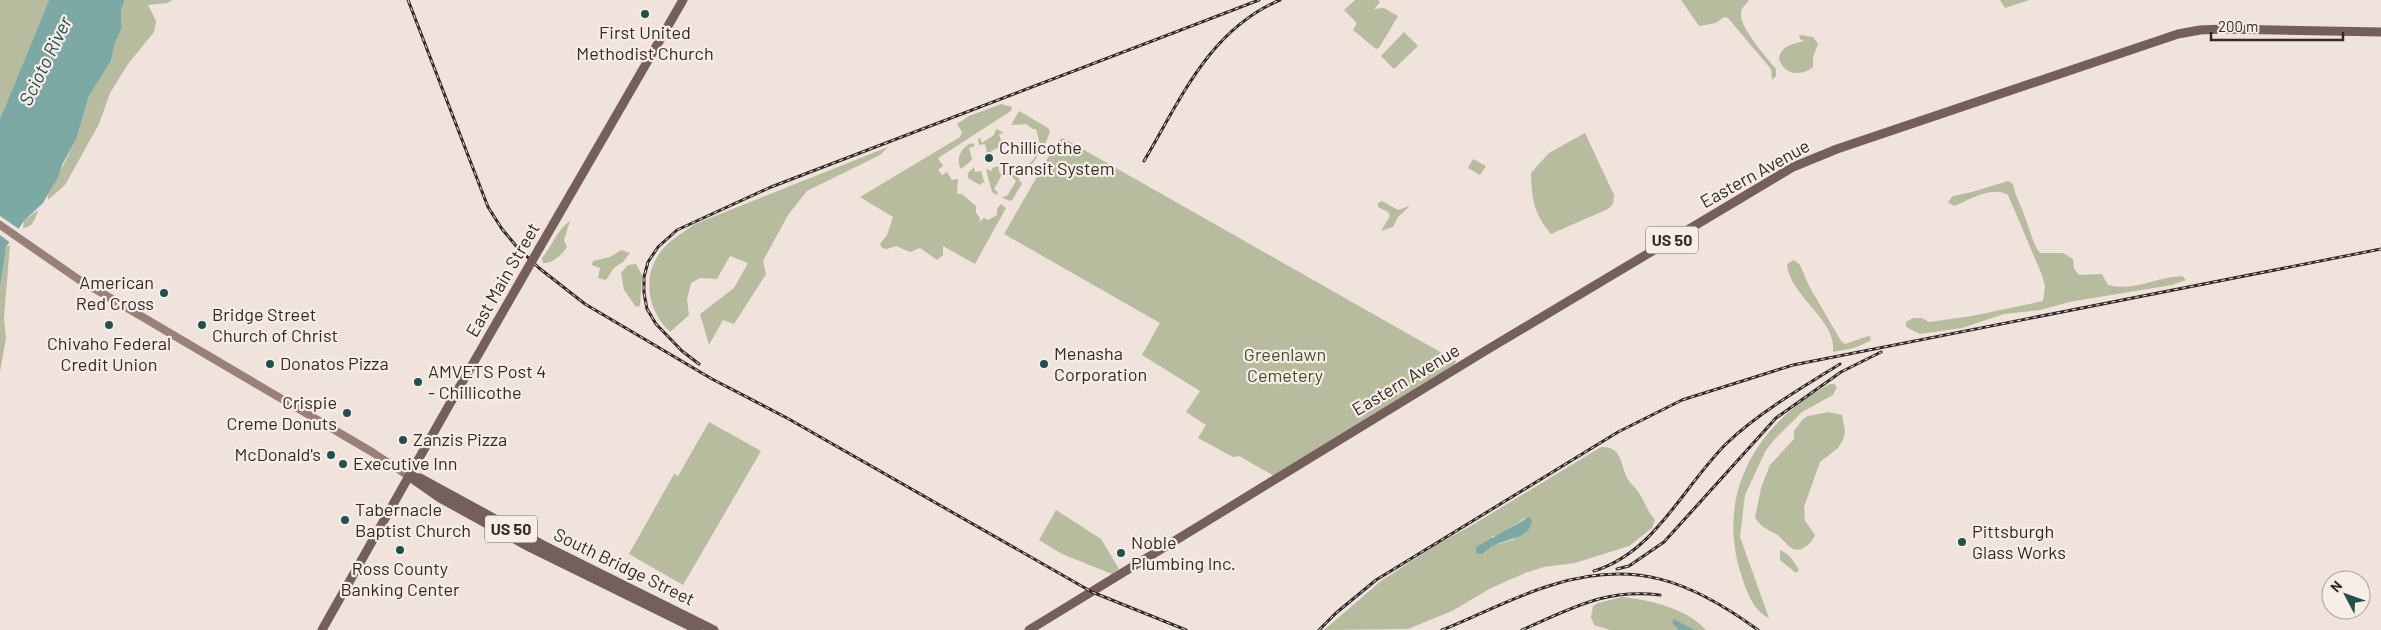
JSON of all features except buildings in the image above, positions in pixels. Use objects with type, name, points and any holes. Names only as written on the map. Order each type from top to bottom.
[{"type":"main road","name":"East Main Street","points":[[322,630],[410,478],[452,400],[683,0]]},
{"type":"main road","name":"Eastern Avenue","points":[[1029,630],[1486,351],[1805,162],[2024,85],[2178,34],[2200,30],[2224,29],[2381,32]]},
{"type":"main road","points":[[0,225],[78,279],[372,452],[410,478]]},
{"type":"main road","name":"South Bridge Street","points":[[410,478],[440,498],[529,548],[698,630]]},
{"type":"main road","name":"South Bridge Street","points":[[410,478],[420,478],[542,545],[714,630]]},
{"type":"green space","points":[[0,0],[49,0],[0,119]]},
{"type":"green space","points":[[125,0],[172,0],[167,3],[148,5],[156,21],[154,32],[128,64],[110,93],[99,124],[65,185],[48,200],[48,195],[76,140],[89,96],[111,61],[115,43],[122,28],[121,11]]},
{"type":"green space","points":[[1355,0],[1378,0],[1380,2],[1374,9],[1384,8],[1398,16],[1379,48],[1376,49],[1353,30],[1357,23],[1344,10]]},
{"type":"green space","points":[[1681,0],[1749,0],[1741,10],[1741,18],[1754,42],[1776,69],[1776,76],[1772,80],[1771,69],[1728,18],[1724,17],[1716,23],[1699,26]]},
{"type":"green space","points":[[2000,0],[2029,0],[2005,8]]},
{"type":"green space","points":[[1404,32],[1418,46],[1394,69],[1381,56]]},
{"type":"green space","points":[[1799,35],[1813,37],[1818,44],[1813,57],[1813,67],[1803,72],[1793,73],[1781,64],[1779,59],[1780,54],[1785,48],[1804,41],[1800,39]]},
{"type":"green space","points":[[1001,104],[1012,107],[1011,111],[938,158],[943,166],[938,170],[942,175],[947,172],[952,180],[958,179],[957,194],[962,194],[976,206],[976,213],[980,218],[979,222],[984,218],[988,220],[997,215],[997,209],[1001,204],[1006,208],[975,264],[943,246],[943,255],[937,260],[920,248],[910,252],[896,246],[887,249],[882,248],[880,244],[887,235],[893,217],[860,197],[960,137],[962,132],[957,124],[969,116]]},
{"type":"green space","points":[[1019,111],[1048,128],[1050,132],[1025,176],[1020,170],[1032,161],[1040,144],[1036,129],[1026,124],[1011,125]]},
{"type":"green space","points":[[996,129],[1004,133],[999,134],[1003,146],[991,151],[992,156],[988,157],[985,144],[979,145],[978,139],[980,138],[982,143],[994,135]]},
{"type":"green space","points":[[1585,133],[1614,195],[1613,204],[1608,209],[1551,234],[1537,212],[1532,191],[1531,173],[1549,153]]},
{"type":"green space","name":"Greenlawn Cemetery","points":[[1063,138],[1456,361],[1455,364],[1274,476],[1239,456],[1233,457],[1198,438],[1206,425],[1186,412],[1200,391],[1142,355],[1160,323],[1004,234],[1057,142]]},
{"type":"green space","points":[[973,143],[975,146],[969,148],[972,160],[961,169],[959,157],[966,146]]},
{"type":"green space","points":[[888,147],[880,155],[807,191],[788,215],[763,261],[766,274],[734,324],[723,320],[709,345],[700,314],[734,288],[748,263],[730,256],[717,279],[700,278],[691,283],[687,300],[689,315],[670,332],[661,322],[651,298],[649,286],[655,261],[672,240],[695,224]]},
{"type":"green space","points":[[1473,159],[1486,166],[1480,175],[1468,168]]},
{"type":"green space","points":[[998,166],[1000,174],[1003,173],[994,189],[998,192],[997,195],[992,192],[986,169],[992,171],[992,168]]},
{"type":"green space","points":[[974,167],[975,172],[981,171],[985,185],[983,182],[980,185],[968,178],[968,173]]},
{"type":"green space","points":[[1014,171],[1022,184],[1012,200],[1009,201],[1002,197],[1007,196],[1016,181],[1010,175],[1004,174]]},
{"type":"green space","points":[[2008,181],[2013,184],[2033,240],[2040,253],[2063,253],[2073,259],[2074,269],[2079,275],[2102,274],[2108,285],[2118,287],[2127,287],[2172,277],[2182,276],[2186,280],[2172,285],[2069,302],[2040,310],[2004,314],[1962,328],[1920,334],[1906,327],[1906,322],[1913,318],[1922,318],[1929,322],[1972,316],[2043,301],[2045,286],[2042,275],[2008,195],[2002,192],[1981,194],[1954,206],[1948,202],[1953,196]]},
{"type":"green space","points":[[1382,201],[1398,210],[1410,206],[1398,217],[1393,227],[1381,231],[1390,216],[1388,212],[1378,207],[1378,203]]},
{"type":"green space","points":[[38,210],[31,224],[23,228],[24,221]]},
{"type":"green space","points":[[570,221],[564,240],[567,247],[550,262],[543,263],[542,258],[558,233]]},
{"type":"green space","points":[[10,245],[4,317],[6,338],[0,372],[0,289],[6,247]]},
{"type":"green space","points":[[621,250],[630,253],[623,262],[614,268],[606,280],[598,278],[600,268],[592,265],[593,261],[610,257]]},
{"type":"green space","points":[[1794,260],[1800,265],[1809,286],[1841,341],[1845,344],[1868,336],[1871,337],[1870,341],[1854,348],[1833,352],[1832,340],[1828,329],[1803,297],[1790,276],[1787,264]]},
{"type":"green space","points":[[636,264],[642,275],[640,306],[636,307],[624,290],[621,273],[628,265]]},
{"type":"green space","points":[[1830,384],[1834,384],[1837,387],[1833,395],[1802,412],[1766,450],[1745,495],[1740,537],[1769,618],[1763,615],[1754,605],[1748,593],[1741,574],[1734,544],[1734,515],[1739,488],[1749,463],[1763,439],[1782,418],[1804,400]]},
{"type":"green space","points":[[1829,412],[1842,415],[1845,431],[1843,440],[1838,448],[1820,462],[1804,507],[1805,521],[1815,535],[1807,546],[1796,550],[1776,534],[1762,526],[1755,518],[1761,488],[1770,465],[1794,439],[1794,431],[1803,419],[1808,416]]},
{"type":"green space","points":[[709,422],[761,451],[683,585],[629,554],[674,474],[678,476]]},
{"type":"green space","points":[[1601,447],[1614,450],[1618,454],[1626,476],[1638,491],[1655,520],[1652,528],[1629,546],[1575,563],[1544,567],[1525,573],[1491,588],[1452,611],[1408,629],[1324,630],[1381,581],[1439,543],[1469,527]],"holes":[[[1525,518],[1515,539],[1495,545],[1492,536],[1497,536]]]},
{"type":"green space","points":[[1056,510],[1101,539],[1119,569],[1112,574],[1062,554],[1039,540]]},
{"type":"green space","points":[[1780,550],[1793,561],[1799,570],[1796,573],[1780,560]]},
{"type":"green space","points":[[1622,597],[1667,606],[1698,622],[1706,630],[1695,630],[1676,620],[1673,624],[1678,630],[1610,630],[1594,625],[1591,617],[1593,606]]},
{"type":"water","name":"Scioto River","points":[[49,0],[125,0],[121,11],[122,28],[115,43],[111,61],[89,96],[76,140],[63,163],[58,177],[43,203],[24,221],[6,247],[0,289],[0,119]]},
{"type":"water","points":[[1529,517],[1532,520],[1530,526],[1523,534],[1493,546],[1482,554],[1476,553],[1476,547]]},
{"type":"water","points":[[1673,619],[1695,630],[1678,630],[1673,624]]},
{"type":"pier","points":[[0,216],[22,231],[12,244],[0,235]]},
{"type":"railway","points":[[408,0],[488,207],[502,229],[517,247],[539,268],[585,304],[712,379],[787,418],[1092,592],[1186,630]]},
{"type":"railway","points":[[699,364],[682,351],[656,324],[647,309],[644,293],[644,277],[648,262],[658,247],[677,230],[771,187],[1259,0]]},
{"type":"railway","points":[[1144,161],[1199,68],[1234,29],[1255,13],[1280,0]]},
{"type":"railway","points":[[1319,630],[1336,613],[1376,580],[1618,432],[1682,400],[1793,365],[2381,249]]},
{"type":"railway","points":[[1617,569],[1629,566],[1664,542],[1776,418],[1841,372],[1881,352]]},
{"type":"railway","points":[[1594,571],[1616,562],[1635,549],[1652,533],[1711,460],[1739,432],[1781,401],[1840,364]]},
{"type":"railway","points":[[1442,630],[1510,600],[1552,585],[1582,577],[1610,574],[1636,575],[1661,579],[1685,587],[1733,613],[1758,630]]},
{"type":"railway","points":[[1522,630],[1573,608],[1605,597],[1640,594],[1660,595]]},
{"type":"place","name":"First United Methodist Church","points":[[645,14]]},
{"type":"place","name":"Chillicothe Transit System","points":[[989,158]]},
{"type":"place","name":"American Red Cross","points":[[164,293]]},
{"type":"place","name":"Chivaho Federal Credit Union","points":[[109,325]]},
{"type":"place","name":"Bridge Street Church of Christ","points":[[202,325]]},
{"type":"place","name":"Donatos Pizza","points":[[270,364]]},
{"type":"place","name":"Menasha Corporation","points":[[1044,364]]},
{"type":"place","name":"AMVETS Post 4 - Chillicothe","points":[[418,382]]},
{"type":"place","name":"Crispie Creme Donuts","points":[[347,413]]},
{"type":"place","name":"Zanzis Pizza","points":[[403,440]]},
{"type":"place","name":"McDonald's","points":[[331,455]]},
{"type":"place","name":"Executive Inn","points":[[343,464]]},
{"type":"place","name":"Tabernacle Baptist Church","points":[[345,520]]},
{"type":"place","name":"Pittsburgh Glass Works","points":[[1962,542]]},
{"type":"place","name":"Ross County Banking Center","points":[[400,550]]},
{"type":"place","name":"Noble Plumbing Inc.","points":[[1121,553]]}]
